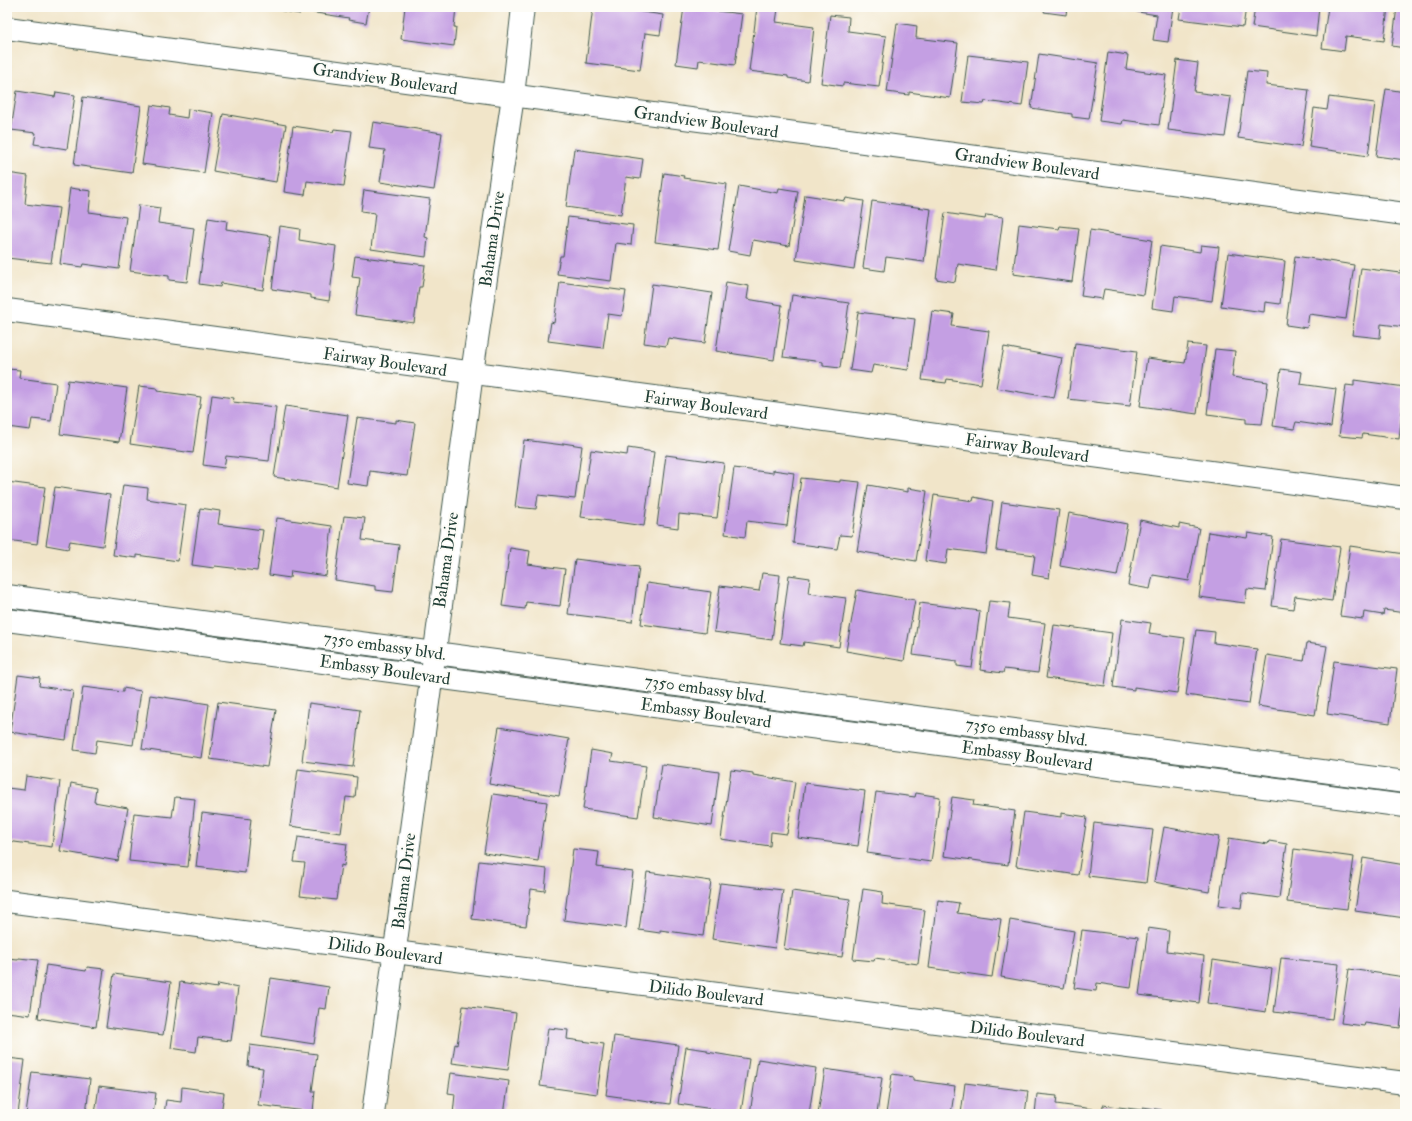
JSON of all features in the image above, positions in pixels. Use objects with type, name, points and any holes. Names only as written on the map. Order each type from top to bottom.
[{"type":"street","name":"Bahama Drive","points":[[373,1114],[472,373],[513,96],[524,7]]},
{"type":"street","name":"Grandview Boulevard","points":[[7,28],[1405,214]]},
{"type":"street","name":"Fairway Boulevard","points":[[7,310],[1405,498]]},
{"type":"street","name":"7350 embassy blvd.","points":[[7,596],[1405,782]]},
{"type":"street","name":"Embassy Boulevard","points":[[7,620],[1405,806]]},
{"type":"street","name":"Dilido Boulevard","points":[[7,900],[395,952],[1405,1083]]},
{"type":"building","points":[[261,7],[301,7],[300,14]]},
{"type":"building","points":[[309,7],[369,7],[366,23],[348,20],[349,18],[309,12]]},
{"type":"building","points":[[405,7],[456,7],[454,46],[401,39]]},
{"type":"building","points":[[593,7],[609,7],[663,15],[660,35],[645,33],[640,70],[586,63]]},
{"type":"building","points":[[684,7],[742,14],[735,65],[699,60],[698,67],[676,64]]},
{"type":"building","points":[[757,7],[778,9],[776,22],[814,27],[808,81],[788,78],[788,76],[749,71]]},
{"type":"building","points":[[1045,7],[1067,7],[1066,15],[1044,12]]},
{"type":"building","points":[[1114,7],[1173,7],[1168,42],[1153,40],[1157,15]]},
{"type":"building","points":[[1181,7],[1246,7],[1243,27],[1179,19]]},
{"type":"building","points":[[1255,7],[1319,7],[1316,36],[1252,27]]},
{"type":"building","points":[[1328,7],[1388,7],[1384,41],[1346,36],[1344,51],[1322,48]]},
{"type":"building","points":[[1397,7],[1405,7],[1405,48],[1392,46]]},
{"type":"building","points":[[830,15],[849,17],[848,31],[886,36],[879,87],[843,83],[843,86],[821,83]]},
{"type":"building","points":[[897,23],[917,26],[916,38],[958,43],[950,98],[909,92],[909,95],[887,92]]},
{"type":"building","points":[[1108,52],[1128,55],[1126,69],[1166,75],[1159,125],[1123,120],[1122,124],[1099,121]]},
{"type":"building","points":[[1039,54],[1098,63],[1089,119],[1072,117],[1072,114],[1031,108]]},
{"type":"building","points":[[968,55],[1028,62],[1022,106],[985,101],[984,104],[962,102]]},
{"type":"building","points":[[1177,60],[1198,63],[1194,92],[1231,97],[1225,137],[1168,130]]},
{"type":"building","points":[[1247,71],[1267,73],[1266,85],[1309,90],[1301,147],[1238,138]]},
{"type":"building","points":[[1386,89],[1405,92],[1405,160],[1376,156]]},
{"type":"building","points":[[17,91],[55,97],[56,92],[75,95],[67,149],[34,144],[36,133],[11,130]]},
{"type":"building","points":[[83,97],[141,106],[132,173],[74,165]]},
{"type":"building","points":[[1329,97],[1375,103],[1368,156],[1309,147],[1314,108],[1327,110]]},
{"type":"building","points":[[151,105],[170,108],[169,115],[187,118],[188,109],[213,113],[204,173],[142,164]]},
{"type":"building","points":[[223,114],[286,125],[276,182],[213,171]]},
{"type":"building","points":[[373,122],[442,133],[434,190],[380,182],[385,150],[369,148]]},
{"type":"building","points":[[293,126],[333,132],[334,129],[352,131],[344,186],[307,181],[305,195],[284,192]]},
{"type":"building","points":[[574,149],[643,159],[640,179],[626,177],[621,215],[566,207]]},
{"type":"building","points":[[7,173],[28,176],[25,204],[59,208],[51,263],[7,258]]},
{"type":"building","points":[[664,173],[684,176],[683,178],[727,184],[718,250],[655,242]]},
{"type":"building","points":[[739,186],[778,193],[779,188],[798,191],[789,246],[753,240],[750,255],[728,251]]},
{"type":"building","points":[[70,188],[91,191],[89,212],[126,217],[119,269],[83,264],[82,267],[60,264]]},
{"type":"building","points":[[364,190],[430,199],[425,237],[428,238],[426,257],[371,249],[375,213],[361,211]]},
{"type":"building","points":[[805,195],[845,201],[846,198],[864,201],[854,269],[796,260]]},
{"type":"building","points":[[872,201],[931,209],[924,262],[886,257],[884,271],[863,268]]},
{"type":"building","points":[[139,205],[160,208],[158,223],[194,228],[187,282],[169,280],[169,276],[130,271]]},
{"type":"building","points":[[945,213],[985,219],[986,215],[1003,217],[996,270],[958,264],[955,282],[936,279]]},
{"type":"building","points":[[568,217],[633,225],[631,245],[616,243],[611,281],[557,274],[560,256],[563,256]]},
{"type":"building","points":[[208,218],[227,221],[226,229],[271,236],[263,290],[221,283],[220,287],[199,284]]},
{"type":"building","points":[[1019,224],[1059,229],[1060,226],[1079,228],[1072,282],[1013,274]]},
{"type":"building","points":[[280,226],[300,229],[299,240],[336,246],[329,301],[311,298],[311,295],[272,289]]},
{"type":"building","points":[[1090,230],[1152,240],[1144,295],[1104,289],[1102,299],[1081,296]]},
{"type":"building","points":[[1201,245],[1219,247],[1212,301],[1175,296],[1173,311],[1152,308],[1160,246],[1200,252]]},
{"type":"building","points":[[1228,253],[1285,261],[1280,304],[1265,302],[1264,312],[1221,306]]},
{"type":"building","points":[[355,256],[425,265],[422,287],[419,287],[414,323],[355,315],[360,278],[352,277]]},
{"type":"building","points":[[1295,256],[1354,265],[1346,319],[1309,314],[1307,328],[1286,325]]},
{"type":"building","points":[[1361,268],[1400,273],[1401,271],[1405,271],[1405,327],[1381,324],[1380,338],[1352,335]]},
{"type":"building","points":[[560,282],[626,291],[622,316],[608,314],[603,348],[548,341],[551,322],[554,323]]},
{"type":"building","points":[[726,282],[749,286],[747,299],[782,305],[774,360],[716,351]]},
{"type":"building","points":[[652,284],[712,293],[705,343],[668,338],[666,346],[644,343]]},
{"type":"building","points":[[792,295],[849,303],[840,368],[823,366],[823,362],[783,357]]},
{"type":"building","points":[[932,311],[954,314],[952,326],[989,331],[981,384],[947,379],[946,383],[922,380]]},
{"type":"building","points":[[858,312],[915,319],[908,370],[873,365],[871,373],[850,370]]},
{"type":"building","points":[[1075,343],[1137,351],[1130,406],[1068,399]]},
{"type":"building","points":[[1188,344],[1206,346],[1197,414],[1140,406],[1147,358],[1185,363]]},
{"type":"building","points":[[1004,347],[1062,358],[1054,398],[996,388]]},
{"type":"building","points":[[1215,349],[1235,351],[1232,377],[1268,382],[1262,424],[1246,423],[1246,419],[1207,414]]},
{"type":"building","points":[[7,369],[20,370],[19,378],[56,383],[51,421],[32,419],[30,430],[7,427]]},
{"type":"building","points":[[1281,369],[1302,372],[1300,384],[1336,389],[1331,427],[1296,422],[1294,429],[1273,426]]},
{"type":"building","points":[[68,380],[127,388],[119,442],[60,434]]},
{"type":"building","points":[[1354,380],[1405,387],[1399,439],[1363,434],[1362,438],[1339,436],[1346,385],[1354,386]]},
{"type":"building","points":[[139,386],[157,388],[157,391],[201,397],[193,453],[130,444]]},
{"type":"building","points":[[212,395],[234,398],[233,402],[276,407],[269,461],[226,456],[224,468],[203,465]]},
{"type":"building","points":[[285,406],[348,415],[337,487],[274,477]]},
{"type":"building","points":[[357,418],[396,423],[396,420],[415,423],[407,476],[370,471],[368,486],[347,483]]},
{"type":"building","points":[[524,440],[582,446],[575,499],[538,495],[536,509],[515,507]]},
{"type":"building","points":[[628,448],[654,452],[644,526],[581,517],[591,450],[627,455]]},
{"type":"building","points":[[666,455],[724,463],[717,518],[679,514],[678,528],[657,525]]},
{"type":"building","points":[[734,468],[773,473],[773,470],[794,473],[787,526],[747,521],[745,537],[725,534]]},
{"type":"building","points":[[801,478],[840,482],[840,480],[860,482],[852,536],[840,535],[837,549],[793,543]]},
{"type":"building","points":[[7,482],[45,487],[37,544],[7,540]]},
{"type":"building","points":[[123,485],[148,488],[147,499],[186,505],[178,561],[137,555],[137,558],[113,555]]},
{"type":"building","points":[[868,485],[908,492],[908,488],[927,491],[916,561],[857,551]]},
{"type":"building","points":[[55,487],[110,495],[103,546],[70,541],[68,549],[46,545]]},
{"type":"building","points":[[934,495],[973,501],[974,497],[993,501],[986,554],[948,549],[946,564],[925,561]]},
{"type":"building","points":[[1002,502],[1059,510],[1049,578],[1032,575],[1035,555],[996,550]]},
{"type":"building","points":[[200,508],[220,511],[218,524],[263,530],[257,571],[192,565]]},
{"type":"building","points":[[1069,513],[1127,524],[1117,576],[1060,566]]},
{"type":"building","points":[[344,516],[365,518],[362,540],[399,545],[393,592],[375,590],[375,586],[335,580]]},
{"type":"building","points":[[277,518],[332,526],[326,576],[291,571],[290,578],[269,575]]},
{"type":"building","points":[[1140,520],[1179,528],[1179,524],[1199,528],[1189,581],[1153,575],[1150,589],[1128,585]]},
{"type":"building","points":[[1208,532],[1247,538],[1248,533],[1273,537],[1266,591],[1247,589],[1245,603],[1199,597]]},
{"type":"building","points":[[1281,539],[1340,547],[1332,601],[1295,596],[1293,609],[1272,606]]},
{"type":"building","points":[[1350,546],[1405,554],[1405,613],[1384,610],[1383,615],[1364,612],[1363,619],[1340,616]]},
{"type":"building","points":[[510,548],[530,551],[528,564],[565,569],[560,606],[526,602],[525,609],[502,606]]},
{"type":"building","points":[[575,559],[639,567],[632,622],[568,614]]},
{"type":"building","points":[[762,573],[780,575],[772,640],[714,632],[720,586],[759,591]]},
{"type":"building","points":[[789,575],[810,578],[808,593],[846,598],[839,647],[804,642],[803,646],[780,643]]},
{"type":"building","points":[[647,583],[711,592],[705,633],[641,624]]},
{"type":"building","points":[[857,590],[915,600],[904,661],[846,651]]},
{"type":"building","points":[[989,601],[1010,603],[1008,618],[1045,623],[1038,673],[1004,669],[1003,673],[980,670]]},
{"type":"building","points":[[920,603],[980,611],[972,668],[957,666],[957,661],[913,655]]},
{"type":"building","points":[[1122,619],[1151,623],[1149,633],[1185,638],[1177,693],[1134,687],[1134,690],[1113,687]]},
{"type":"building","points":[[1054,625],[1112,633],[1105,686],[1046,678]]},
{"type":"building","points":[[1196,630],[1215,632],[1214,643],[1257,649],[1249,704],[1186,695]]},
{"type":"building","points":[[1307,643],[1327,646],[1315,715],[1258,706],[1267,655],[1304,661]]},
{"type":"building","points":[[1334,661],[1397,669],[1390,723],[1327,714]]},
{"type":"building","points":[[7,675],[10,676],[8,690],[7,689]]},
{"type":"building","points":[[18,675],[40,678],[39,686],[73,691],[66,740],[10,732]]},
{"type":"building","points":[[83,687],[123,692],[123,688],[141,691],[133,745],[97,740],[95,753],[74,750]]},
{"type":"building","points":[[150,695],[209,704],[201,758],[142,749]]},
{"type":"building","points":[[218,702],[276,710],[267,767],[210,759]]},
{"type":"building","points":[[309,703],[360,710],[353,767],[302,761]]},
{"type":"building","points":[[1405,716],[1405,727],[1403,726]]},
{"type":"building","points":[[499,727],[569,739],[559,796],[489,784]]},
{"type":"building","points":[[591,750],[613,754],[611,761],[646,766],[638,817],[583,809]]},
{"type":"building","points":[[662,764],[719,772],[712,826],[654,817]]},
{"type":"building","points":[[298,769],[357,777],[355,798],[346,797],[341,833],[290,826]]},
{"type":"building","points":[[731,770],[795,782],[787,834],[771,832],[770,846],[721,839]]},
{"type":"building","points":[[26,776],[60,781],[52,847],[7,841],[7,788],[24,790]]},
{"type":"building","points":[[71,783],[96,788],[94,802],[128,808],[118,861],[60,851]]},
{"type":"building","points":[[805,783],[865,791],[858,846],[798,838]]},
{"type":"building","points":[[876,792],[915,797],[916,793],[940,797],[931,862],[867,853]]},
{"type":"building","points":[[493,794],[547,802],[538,861],[484,853]]},
{"type":"building","points":[[175,797],[195,799],[188,867],[129,861],[134,813],[172,817]]},
{"type":"building","points":[[952,797],[974,800],[973,805],[1015,811],[1008,865],[944,856]]},
{"type":"building","points":[[1024,812],[1061,817],[1061,813],[1087,817],[1078,875],[1016,866]]},
{"type":"building","points":[[202,813],[251,819],[245,873],[196,867]]},
{"type":"building","points":[[1094,823],[1153,830],[1146,883],[1088,876]]},
{"type":"building","points":[[1164,827],[1219,837],[1209,892],[1154,882]]},
{"type":"building","points":[[298,837],[347,844],[344,866],[341,865],[336,900],[300,896],[305,863],[294,862]]},
{"type":"building","points":[[1229,838],[1268,844],[1269,841],[1287,844],[1279,898],[1243,893],[1241,908],[1219,905]]},
{"type":"building","points":[[573,849],[599,852],[597,867],[633,872],[626,928],[564,920]]},
{"type":"building","points":[[1294,849],[1354,857],[1347,909],[1287,902]]},
{"type":"building","points":[[1363,858],[1405,865],[1405,918],[1355,911]]},
{"type":"building","points":[[479,861],[547,869],[545,891],[531,889],[526,926],[472,919]]},
{"type":"building","points":[[647,872],[711,881],[703,936],[660,930],[660,933],[639,930]]},
{"type":"building","points":[[720,883],[783,890],[775,948],[712,939]]},
{"type":"building","points":[[863,889],[883,892],[882,904],[925,910],[918,964],[875,958],[874,961],[853,959]]},
{"type":"building","points":[[792,891],[850,899],[842,957],[784,949]]},
{"type":"building","points":[[938,900],[959,903],[957,913],[1001,919],[992,977],[929,968]]},
{"type":"building","points":[[1010,920],[1074,931],[1064,988],[1001,977]]},
{"type":"building","points":[[1148,928],[1169,931],[1167,951],[1204,956],[1199,1003],[1139,995]]},
{"type":"building","points":[[1082,930],[1138,937],[1131,988],[1097,983],[1096,991],[1074,988]]},
{"type":"building","points":[[19,958],[38,960],[30,1015],[7,1012],[7,959],[18,960]]},
{"type":"building","points":[[1281,958],[1339,964],[1332,1019],[1274,1012]]},
{"type":"building","points":[[1213,960],[1272,969],[1266,1012],[1207,1003]]},
{"type":"building","points":[[46,965],[86,971],[87,967],[104,969],[96,1027],[38,1018]]},
{"type":"building","points":[[1349,969],[1405,977],[1400,1028],[1365,1023],[1364,1026],[1341,1023]]},
{"type":"building","points":[[114,974],[171,982],[163,1035],[106,1027]]},
{"type":"building","points":[[271,978],[329,987],[326,1009],[319,1008],[314,1044],[262,1036]]},
{"type":"building","points":[[180,982],[217,988],[218,984],[238,988],[231,1041],[198,1037],[196,1052],[171,1048]]},
{"type":"building","points":[[463,1006],[516,1013],[508,1070],[452,1063],[455,1044],[457,1045]]},
{"type":"building","points":[[548,1028],[568,1030],[567,1039],[604,1044],[597,1094],[540,1086]]},
{"type":"building","points":[[614,1036],[678,1045],[670,1104],[606,1095]]},
{"type":"building","points":[[250,1045],[317,1054],[312,1091],[315,1091],[313,1112],[258,1105],[263,1068],[248,1066]]},
{"type":"building","points":[[686,1047],[749,1059],[741,1113],[678,1104]]},
{"type":"building","points":[[7,1058],[25,1060],[18,1114],[7,1114]]},
{"type":"building","points":[[758,1059],[816,1068],[809,1114],[750,1114]]},
{"type":"building","points":[[825,1069],[882,1078],[877,1114],[818,1114]]},
{"type":"building","points":[[32,1072],[90,1079],[86,1114],[26,1114]]},
{"type":"building","points":[[451,1073],[509,1081],[504,1114],[453,1114],[455,1094],[448,1093]]},
{"type":"building","points":[[892,1074],[913,1077],[913,1080],[955,1086],[951,1114],[886,1114]]},
{"type":"building","points":[[965,1083],[1028,1091],[1025,1114],[961,1114]]},
{"type":"building","points":[[99,1086],[156,1093],[153,1114],[95,1114]]},
{"type":"building","points":[[182,1087],[224,1093],[221,1114],[164,1114],[166,1100],[181,1102]]},
{"type":"building","points":[[1037,1094],[1057,1096],[1056,1104],[1093,1109],[1093,1114],[1035,1114]]},
{"type":"building","points":[[1103,1105],[1142,1110],[1143,1107],[1162,1110],[1161,1114],[1102,1114]]}]
